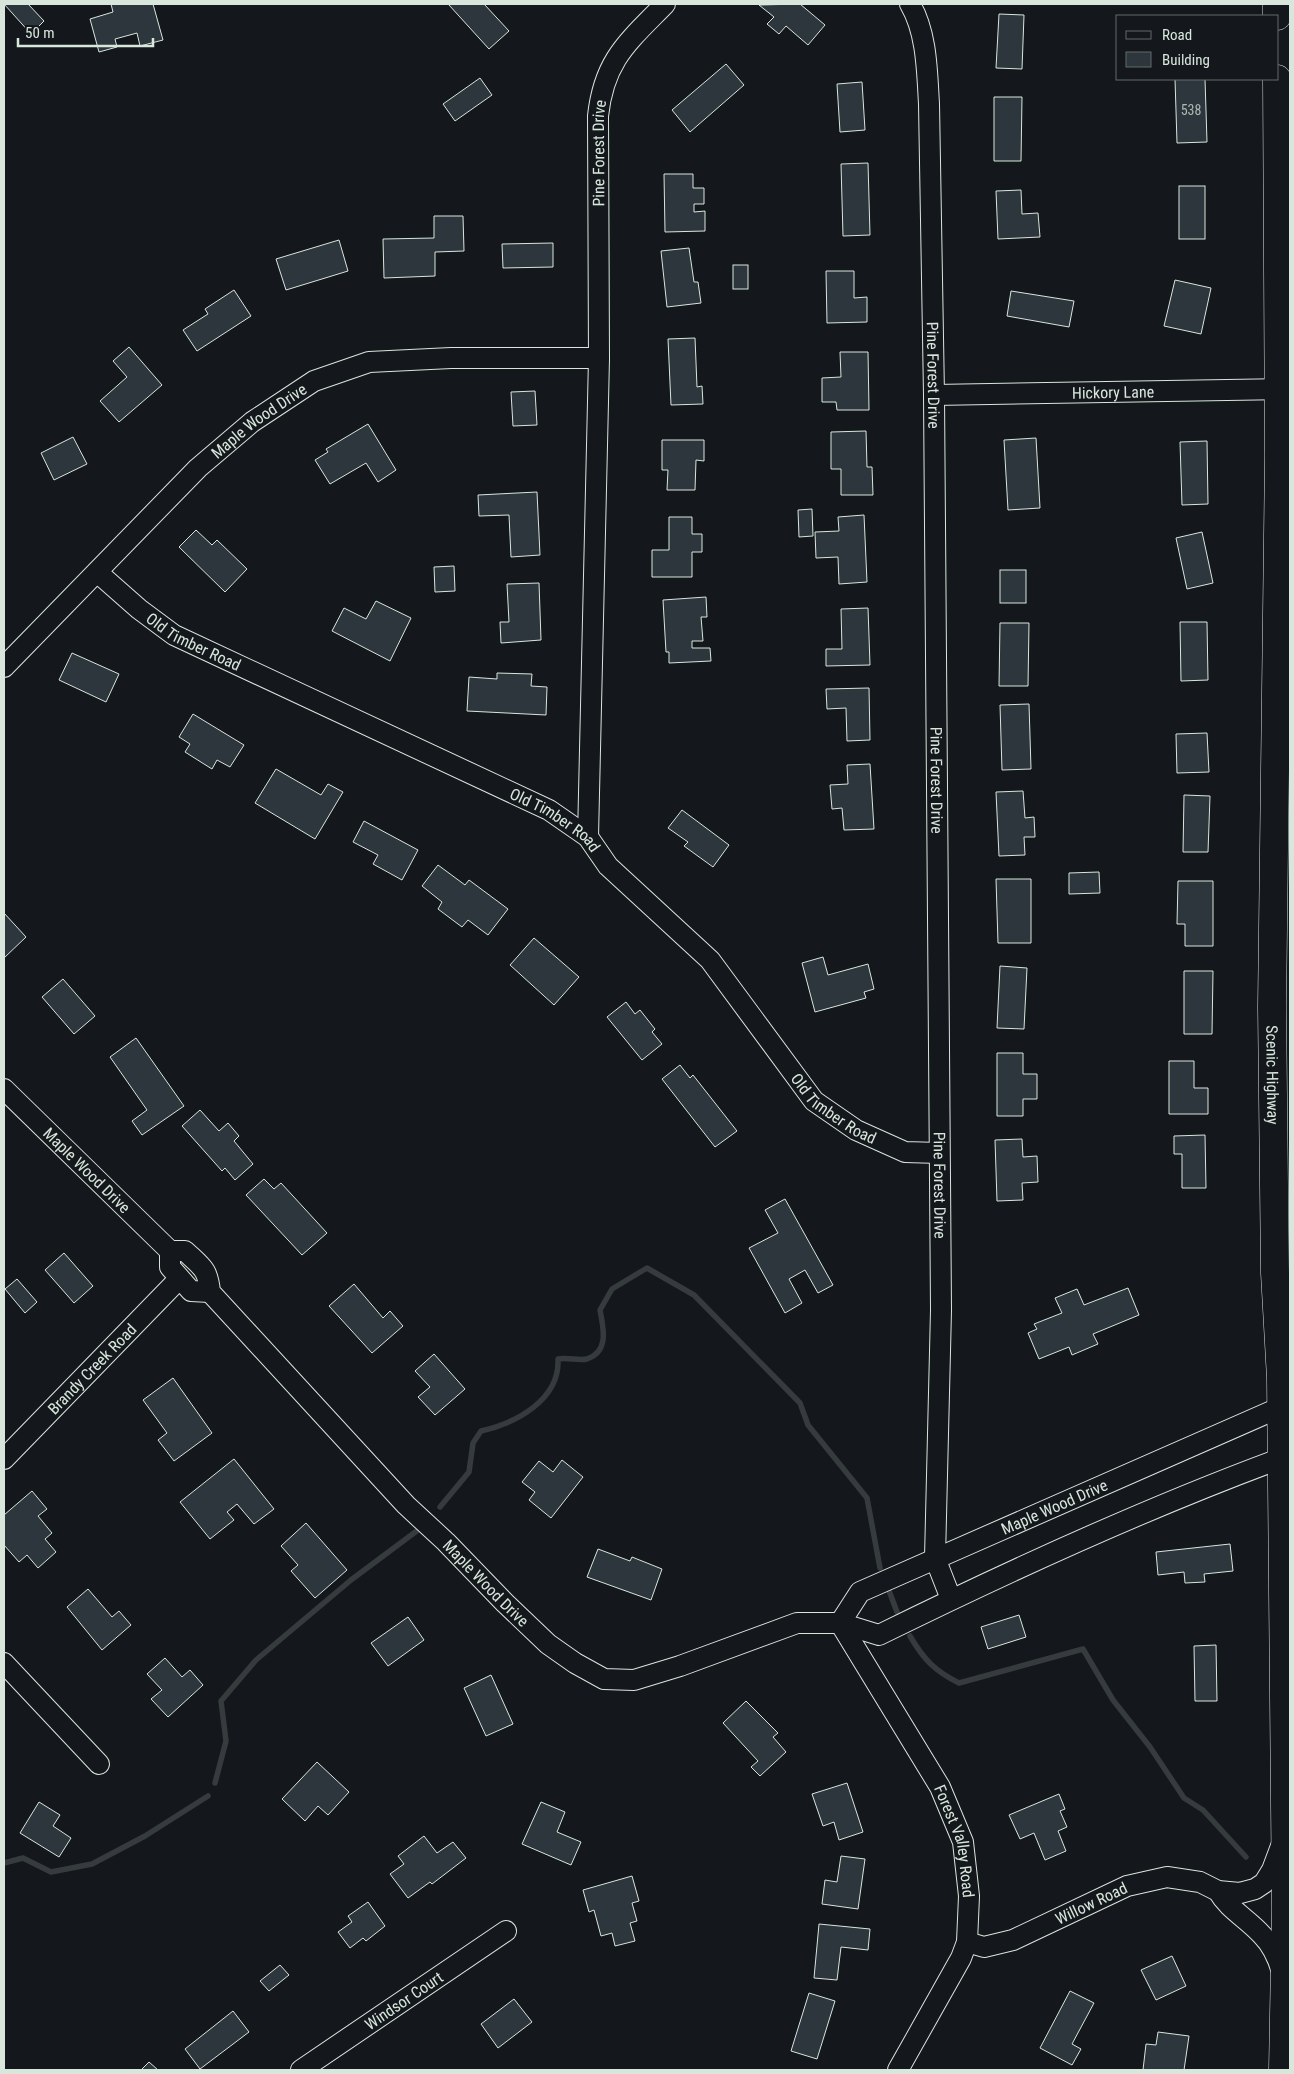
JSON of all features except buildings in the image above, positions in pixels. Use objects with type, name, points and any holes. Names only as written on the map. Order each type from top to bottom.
[{"type":"highway","name":"Scenic Highway","points":[[1277,80],[1285,390],[1272,1007],[1275,1273],[1286,1405],[1285,1982],[1283,2070]]},
{"type":"street","name":"Pine Forest Drive","points":[[588,836],[599,358],[598,116],[600,93],[608,70],[626,44],[665,4]]},
{"type":"street","name":"Pine Forest Drive","points":[[910,4],[921,33],[926,59],[929,104],[934,395],[940,1310],[936,1558]]},
{"type":"street","name":"Maple Wood Drive","points":[[4,668],[198,468],[252,422],[314,381],[369,362],[450,358],[599,358]]},
{"type":"street","name":"Hickory Lane","points":[[934,395],[1285,390]]},
{"type":"street","name":"Old Timber Road","points":[[96,572],[139,609],[174,635],[549,810],[588,836],[608,866],[710,960],[814,1101],[856,1130],[904,1152],[939,1153]]},
{"type":"street","name":"Maple Wood Drive","points":[[4,1088],[170,1251],[186,1251],[196,1261],[208,1274],[210,1292],[406,1505],[446,1542],[505,1603],[548,1644],[575,1663],[604,1679],[634,1680],[689,1663],[796,1623],[840,1623],[879,1635],[951,1599],[1149,1512],[1286,1457]]},
{"type":"street","points":[[170,1251],[170,1266],[179,1279],[191,1291],[210,1292]]},
{"type":"street","name":"Brandy Creek Road","points":[[4,1459],[179,1279]]},
{"type":"street","name":"Maple Wood Drive","points":[[840,1623],[860,1592],[1286,1405]]},
{"type":"street","points":[[936,1558],[951,1599]]},
{"type":"street","name":"Forest Valley Road","points":[[840,1623],[940,1787],[963,1842],[969,1896],[966,1942],[962,1958],[898,2070]]},
{"type":"street","points":[[4,1663],[98,1764]]},
{"type":"street","points":[[1218,1891],[1240,1893],[1254,1889],[1264,1882],[1272,1870],[1285,1835]]},
{"type":"street","name":"Willow Road","points":[[966,1942],[984,1946],[1012,1940],[1127,1886],[1167,1876],[1200,1882],[1218,1891]]},
{"type":"street","points":[[1218,1891],[1223,1899],[1263,1935],[1276,1954],[1285,1982]]},
{"type":"street","name":"Windsor Court","points":[[301,2070],[506,1931]]},
{"type":"waterway","points":[[440,1507],[469,1472],[473,1443],[481,1431],[521,1416],[544,1398],[557,1374],[558,1359],[587,1359],[594,1355],[599,1350],[603,1338],[600,1310],[612,1289],[647,1268],[694,1295],[800,1403],[808,1425],[867,1498],[880,1568]]},
{"type":"waterway","points":[[215,1783],[226,1741],[221,1701],[256,1660],[351,1580],[418,1530]]},
{"type":"waterway","points":[[888,1588],[897,1612]]},
{"type":"waterway","points":[[910,1636],[920,1652],[931,1664],[943,1674],[959,1683],[1083,1649],[1113,1700],[1150,1747],[1184,1798],[1203,1810],[1246,1857]]},
{"type":"waterway","points":[[4,1863],[23,1858],[51,1872],[92,1864],[145,1836],[208,1796]]}]
